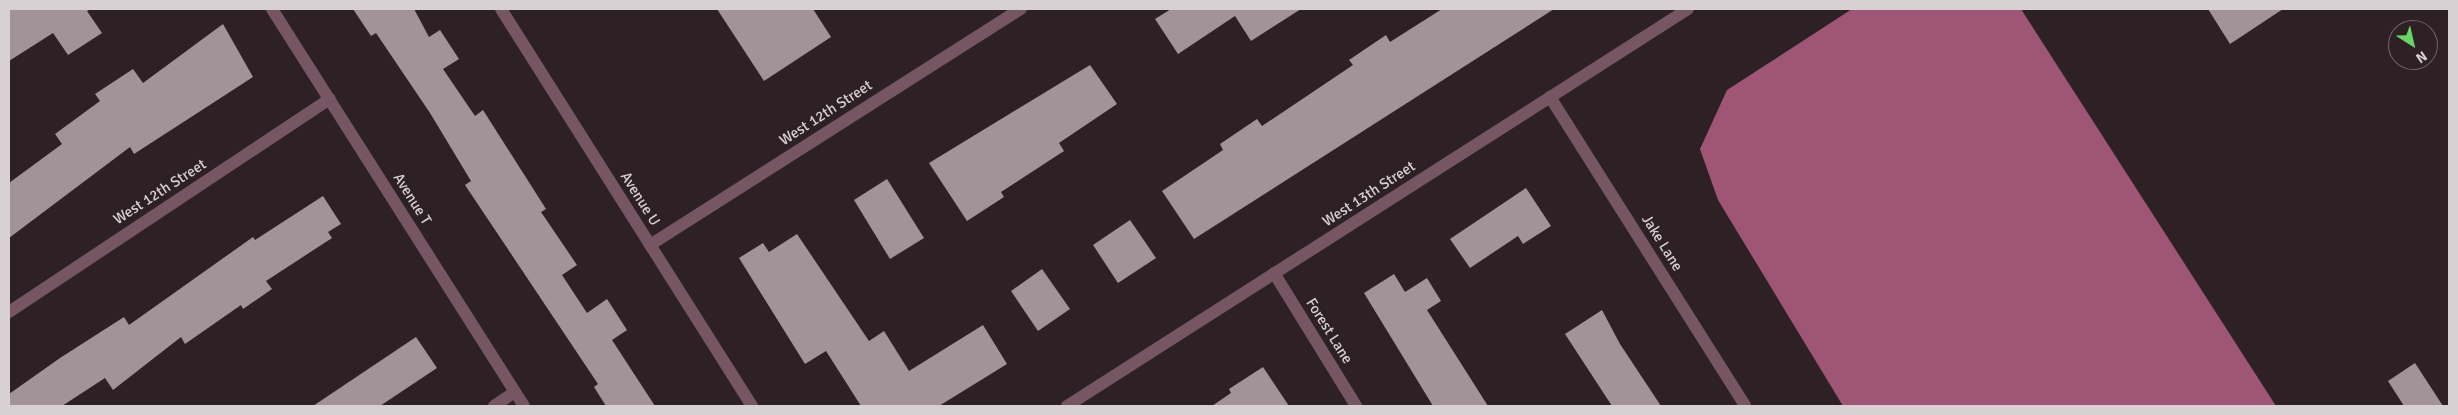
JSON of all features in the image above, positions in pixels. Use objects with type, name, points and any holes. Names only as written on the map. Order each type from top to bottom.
[{"type":"street","name":"Avenue T","points":[[272,9],[524,406]]},
{"type":"street","name":"Avenue U","points":[[502,9],[752,406]]},
{"type":"street","name":"West 12th Street","points":[[650,245],[1020,9]]},
{"type":"street","name":"West 13th Street","points":[[1067,406],[1688,9]]},
{"type":"street","name":"Jake Lane","points":[[1550,98],[1745,406]]},
{"type":"street","name":"West 12th Street","points":[[9,312],[330,100]]},
{"type":"street","name":"Forest Lane","points":[[1274,273],[1356,406]]},
{"type":"street","points":[[494,406],[515,392]]},
{"type":"shaded area","points":[[1852,9],[2021,9],[2276,406],[1843,406],[1718,200],[1700,149],[1727,90]]},
{"type":"building","points":[[9,9],[91,9],[87,11],[102,33],[68,55],[53,33],[9,61]]},
{"type":"building","points":[[353,9],[414,9],[429,37],[440,30],[459,59],[443,69],[475,116],[483,110],[546,209],[541,212],[577,265],[562,275],[587,313],[607,299],[627,330],[612,340],[655,406],[606,406],[594,387],[598,384],[465,185],[471,181],[430,113],[376,33],[371,36]]},
{"type":"building","points":[[717,9],[813,9],[831,37],[764,81]]},
{"type":"building","points":[[1171,9],[1301,9],[1251,41],[1235,16],[1178,54],[1155,19]]},
{"type":"building","points":[[1442,9],[1554,9],[1194,239],[1162,191],[1223,150],[1220,144],[1257,119],[1262,126],[1353,65],[1349,60],[1386,35],[1390,42]]},
{"type":"building","points":[[2208,9],[2283,9],[2230,44]]},
{"type":"building","points":[[223,24],[253,77],[134,154],[130,147],[9,238],[9,183],[62,144],[55,134],[100,101],[95,94],[133,69],[143,83]]},
{"type":"building","points":[[1090,65],[1117,104],[1059,143],[1064,151],[1001,192],[1004,197],[967,221],[929,163]]},
{"type":"building","points":[[887,179],[924,238],[890,259],[854,200]]},
{"type":"building","points":[[1526,188],[1551,226],[1523,244],[1518,236],[1470,268],[1450,239]]},
{"type":"building","points":[[323,196],[341,224],[328,232],[332,238],[266,281],[272,289],[243,309],[241,305],[185,344],[181,337],[113,390],[105,378],[62,406],[9,406],[9,394],[60,358],[124,317],[129,325],[253,237],[255,240]]},
{"type":"building","points":[[1130,220],[1156,258],[1118,283],[1093,245]]},
{"type":"building","points":[[797,234],[869,341],[884,331],[909,371],[983,325],[1007,364],[939,406],[861,406],[826,351],[805,364],[739,258],[763,243],[769,252]]},
{"type":"building","points":[[1042,269],[1070,309],[1038,331],[1011,291]]},
{"type":"building","points":[[1394,274],[1405,292],[1427,278],[1441,301],[1427,310],[1488,406],[1433,406],[1364,293]]},
{"type":"building","points":[[1602,310],[1620,344],[1661,406],[1612,406],[1565,334]]},
{"type":"building","points":[[416,337],[437,368],[380,406],[313,406]]},
{"type":"building","points":[[2415,363],[2443,406],[2404,406],[2388,381]]},
{"type":"building","points":[[1263,367],[1289,406],[1212,406],[1231,393],[1229,389]]}]
